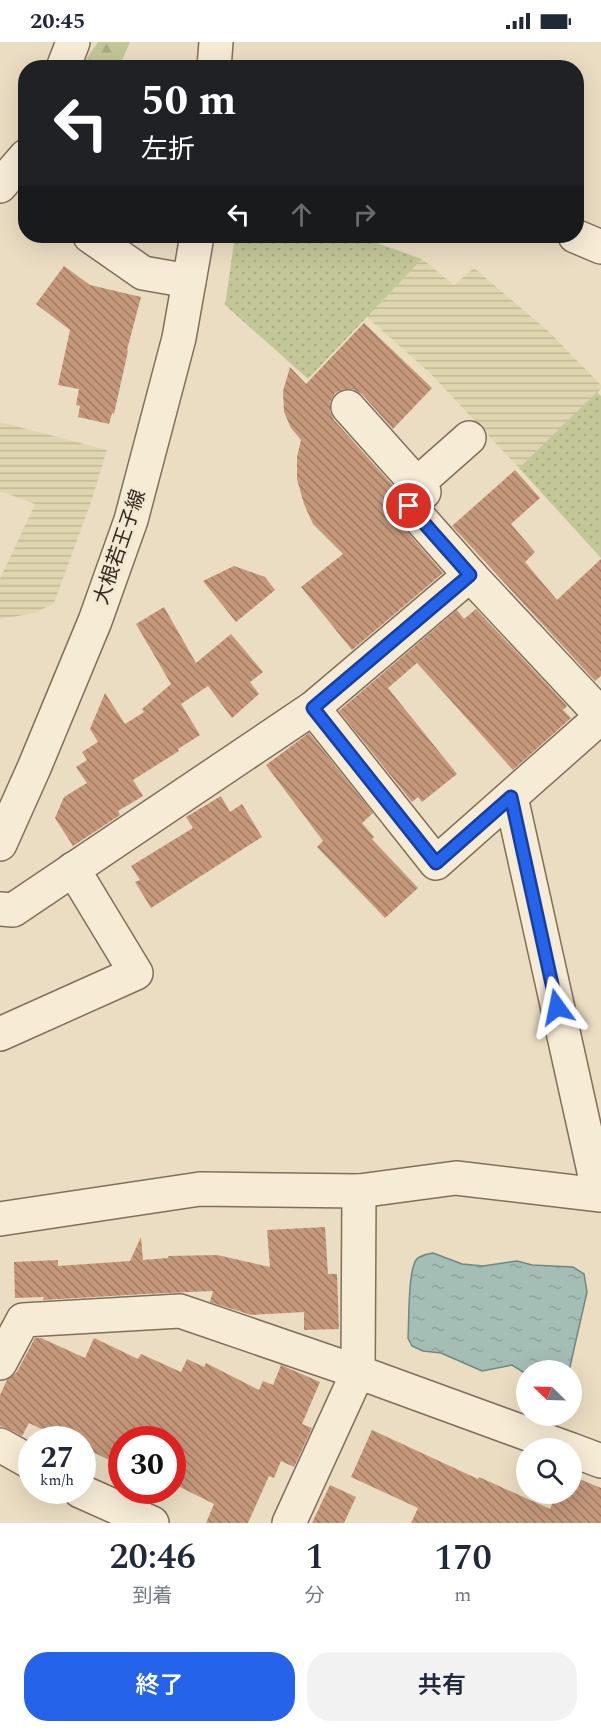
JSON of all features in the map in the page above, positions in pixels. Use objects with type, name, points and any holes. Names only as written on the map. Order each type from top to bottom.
[{"type":"street","points":[[66,60],[74,42]]},
{"type":"street","points":[[215,60],[216,42]]},
{"type":"street","points":[[0,186],[18,165]]},
{"type":"street","points":[[584,240],[601,247]]},
{"type":"street","points":[[100,243],[143,273],[189,281]]},
{"type":"street","name":"大根若王子線","points":[[0,844],[95,621],[131,520],[178,338],[196,243]]},
{"type":"street","points":[[313,708],[436,863],[601,716],[409,506],[424,492],[348,407]]},
{"type":"street","points":[[417,484],[469,438]]},
{"type":"street","points":[[0,909],[13,910],[313,708],[470,575]]},
{"type":"street","points":[[0,1219],[200,1189],[359,1191],[456,1178],[600,1194],[511,797]]},
{"type":"street","points":[[0,1034],[136,973],[73,869]]},
{"type":"street","points":[[290,1523],[358,1372],[359,1191]]},
{"type":"street","points":[[0,1363],[23,1320],[180,1311],[540,1438]]},
{"type":"street","points":[[0,1445],[18,1455]]},
{"type":"street","points":[[582,1454],[601,1461]]},
{"type":"street","points":[[96,1498],[152,1523]]},
{"type":"shaded area","points":[[422,259],[454,285],[474,268],[548,331],[601,385],[601,389],[519,468],[430,373],[367,317]]},
{"type":"shaded area","points":[[0,422],[107,450],[91,502],[54,603],[35,613],[0,619],[0,579],[35,504],[0,491]]},
{"type":"green space","points":[[98,42],[130,42],[122,60],[86,60]]},
{"type":"green space","points":[[234,243],[377,243],[422,259],[308,379],[225,305]]},
{"type":"green space","points":[[597,392],[601,396],[601,558],[519,468]]},
{"type":"water","points":[[433,1253],[462,1264],[483,1266],[517,1261],[532,1265],[573,1267],[584,1274],[587,1292],[572,1360],[516,1360],[516,1368],[512,1365],[482,1371],[441,1353],[423,1351],[412,1346],[408,1338],[410,1286],[413,1266],[416,1260],[423,1255]]},
{"type":"building","points":[[64,266],[90,285],[141,297],[114,414],[112,413],[109,424],[78,417],[80,406],[76,405],[79,389],[58,385],[70,330],[36,304]]},
{"type":"building","points":[[364,323],[432,388],[393,429],[362,394],[353,389],[344,389],[335,393],[330,402],[330,411],[334,420],[397,490],[386,498],[391,503],[391,510],[395,518],[443,573],[352,650],[301,587],[343,554],[313,524],[304,504],[297,479],[297,457],[301,440],[291,428],[284,412],[283,391],[290,367],[306,384]]},
{"type":"building","points":[[515,470],[540,498],[511,524],[535,552],[525,562],[557,600],[601,559],[601,676],[595,681],[452,526]]},
{"type":"building","points":[[234,566],[265,577],[275,590],[236,622],[203,581]]},
{"type":"building","points":[[164,607],[196,663],[231,634],[263,672],[250,682],[259,694],[232,718],[208,686],[181,704],[200,735],[133,780],[143,796],[118,811],[120,815],[73,846],[55,818],[64,797],[87,783],[76,767],[87,760],[82,752],[98,742],[90,729],[105,693],[125,724],[144,712],[142,709],[171,684],[136,624]]},
{"type":"building","points":[[476,609],[567,706],[563,710],[571,718],[513,770],[417,663],[388,688],[457,774],[422,802],[418,797],[412,802],[339,711],[457,610],[464,619]]},
{"type":"building","points":[[309,733],[373,813],[362,823],[374,837],[372,839],[418,888],[385,918],[317,847],[323,841],[266,765]]},
{"type":"building","points":[[221,796],[230,812],[242,804],[262,837],[151,908],[135,882],[140,880],[131,866],[193,828],[186,817]]},
{"type":"building","points":[[325,1227],[328,1274],[337,1274],[339,1329],[304,1330],[304,1312],[251,1315],[210,1302],[213,1291],[43,1300],[44,1297],[15,1298],[14,1262],[58,1260],[58,1266],[130,1261],[141,1237],[143,1260],[168,1258],[168,1256],[217,1255],[270,1267],[267,1230]]},
{"type":"building","points":[[35,1338],[41,1338],[85,1358],[94,1338],[138,1359],[141,1354],[181,1372],[187,1359],[204,1367],[206,1363],[259,1390],[263,1381],[273,1385],[281,1365],[320,1382],[302,1424],[312,1428],[294,1467],[281,1461],[274,1478],[269,1476],[248,1523],[206,1523],[214,1504],[186,1490],[186,1426],[108,1426],[108,1459],[96,1454],[96,1426],[35,1426],[29,1423],[27,1426],[18,1426],[18,1434],[0,1426],[0,1395],[7,1380],[17,1372]]},
{"type":"building","points":[[372,1430],[478,1479],[479,1477],[516,1494],[516,1504],[539,1504],[550,1509],[552,1504],[582,1504],[582,1480],[601,1488],[601,1523],[411,1523],[418,1508],[351,1477]]},
{"type":"building","points":[[330,1485],[356,1497],[344,1523],[312,1523]]},
{"type":"route","points":[[409,506],[470,575],[313,708],[436,863],[511,797],[557,1007]]}]
